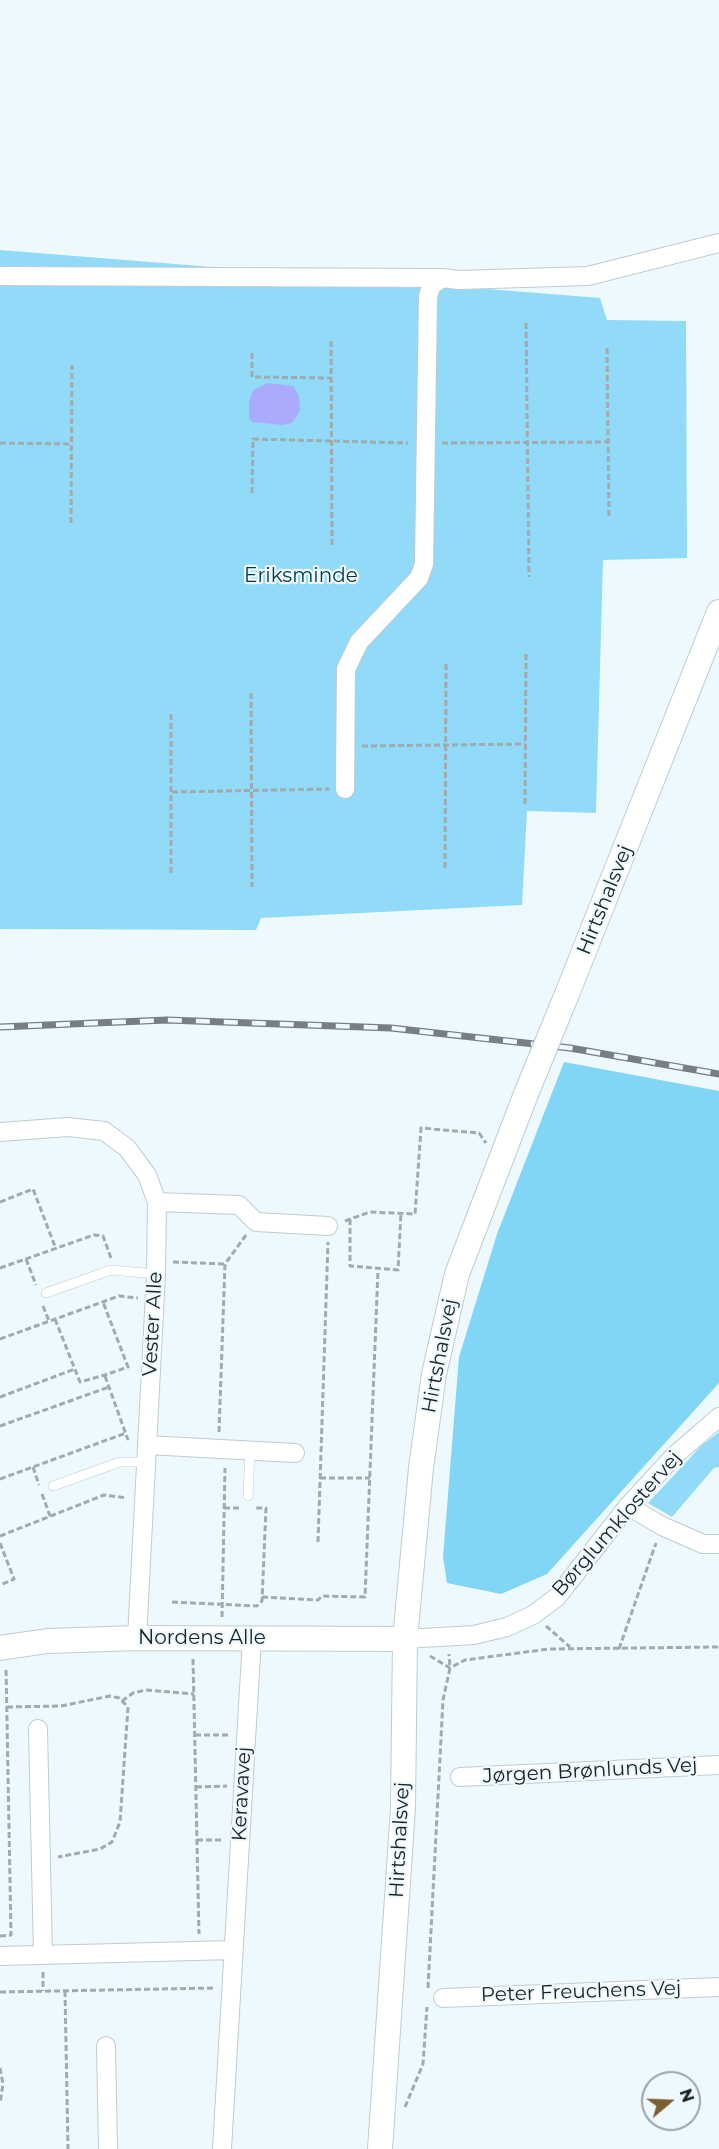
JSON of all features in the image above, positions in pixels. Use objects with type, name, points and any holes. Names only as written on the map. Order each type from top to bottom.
[{"type":"street","points":[[0,276],[459,280],[588,276],[719,243]]},
{"type":"street","points":[[345,789],[346,669],[350,657],[359,642],[419,578],[424,564],[428,297],[431,286],[442,279]]},
{"type":"street","name":"Hirtshalsvej","points":[[380,2149],[403,1808],[405,1640],[421,1468],[434,1374],[457,1274],[499,1162],[719,612]]},
{"type":"street","name":"Vester Alle","points":[[0,1132],[68,1127],[104,1131],[127,1148],[147,1175],[157,1202],[156,1268],[143,1456],[144,1499],[137,1638]]},
{"type":"street","points":[[157,1202],[239,1205],[256,1222],[328,1226]]},
{"type":"street","name":"Børglumklostervej","points":[[405,1640],[448,1637],[507,1627],[533,1615],[557,1597],[628,1506],[675,1455],[719,1417]]},
{"type":"street","points":[[143,1456],[219,1449],[295,1453]]},
{"type":"street","points":[[628,1506],[662,1526],[704,1544],[719,1544]]},
{"type":"street","name":"Nordens Alle","points":[[3,1647],[48,1641],[137,1638],[405,1640]]},
{"type":"street","name":"Keravavej","points":[[222,2149],[252,1638]]},
{"type":"street","points":[[38,1729],[43,1955]]},
{"type":"street","name":"Jørgen Brønlunds Vej","points":[[460,1777],[719,1765]]},
{"type":"street","points":[[0,1956],[233,1950]]},
{"type":"street","name":"Peter Freuchens Vej","points":[[433,1998],[719,1986]]},
{"type":"street","points":[[105,2046],[108,2149]]},
{"type":"lane","points":[[46,1293],[115,1271],[156,1268]]},
{"type":"lane","points":[[248,1496],[250,1451]]},
{"type":"lane","points":[[53,1486],[143,1456]]},
{"type":"path","points":[[526,323],[529,577]]},
{"type":"path","points":[[331,341],[332,545]]},
{"type":"path","points":[[608,348],[609,518]]},
{"type":"path","points":[[252,353],[252,377],[331,378]]},
{"type":"path","points":[[71,523],[72,365]]},
{"type":"path","points":[[252,493],[254,439],[427,444],[608,442]]},
{"type":"path","points":[[0,443],[72,444]]},
{"type":"path","points":[[525,804],[526,654]]},
{"type":"path","points":[[445,868],[446,664]]},
{"type":"path","points":[[251,693],[252,887]]},
{"type":"path","points":[[171,714],[171,874]]},
{"type":"path","points":[[346,746],[525,744]]},
{"type":"path","points":[[172,792],[345,789]]},
{"type":"path","points":[[318,1542],[328,1226],[370,1212],[415,1214],[421,1128],[479,1133],[499,1162]]},
{"type":"path","points":[[0,1202],[33,1190],[56,1249]]},
{"type":"path","points":[[350,1219],[350,1266],[398,1270],[401,1214]]},
{"type":"path","points":[[221,1638],[225,1460],[218,1454],[225,1264],[256,1222]]},
{"type":"path","points":[[0,1268],[94,1235],[103,1236],[115,1271]]},
{"type":"path","points":[[156,1268],[225,1264]]},
{"type":"path","points":[[262,1597],[318,1600],[322,1596],[365,1597],[378,1270]]},
{"type":"path","points":[[0,1339],[119,1296],[154,1301]]},
{"type":"path","points":[[55,1319],[80,1382],[128,1367],[103,1302]]},
{"type":"path","points":[[0,1397],[75,1370]]},
{"type":"path","points":[[105,1375],[126,1433],[143,1456]]},
{"type":"path","points":[[0,1426],[110,1387]]},
{"type":"path","points":[[0,1479],[126,1433]]},
{"type":"path","points":[[320,1478],[370,1478]]},
{"type":"path","points":[[0,1536],[104,1495],[144,1499]]},
{"type":"path","points":[[172,1602],[257,1606],[262,1597],[266,1508],[224,1508]]},
{"type":"path","points":[[619,1649],[662,1526]]},
{"type":"path","points":[[0,1543],[14,1580],[0,1585]]},
{"type":"path","points":[[533,1615],[572,1648]]},
{"type":"path","points":[[403,2113],[423,2064],[433,1998],[443,1700],[450,1668],[448,1637]]},
{"type":"path","points":[[193,1638],[199,1951]]},
{"type":"path","points":[[0,1936],[11,1935],[7,1707],[3,1647]]},
{"type":"path","points":[[450,1668],[465,1660],[520,1652],[572,1648],[719,1647]]},
{"type":"path","points":[[122,1701],[134,1693],[146,1690],[194,1694]]},
{"type":"path","points":[[0,1694],[6,1694]]},
{"type":"path","points":[[7,1707],[61,1706],[110,1696],[122,1701],[128,1707],[120,1822],[112,1842],[100,1849],[41,1860]]},
{"type":"path","points":[[195,1735],[246,1735]]},
{"type":"path","points":[[196,1787],[243,1786]]},
{"type":"path","points":[[197,1839],[240,1840]]},
{"type":"path","points":[[0,1992],[231,1987]]},
{"type":"path","points":[[65,1991],[68,2149]]},
{"type":"path","points":[[0,2068],[3,2084],[0,2103]]},
{"type":"green space","name":"Eriksminde","points":[[0,250],[600,298],[607,320],[686,321],[687,558],[603,560],[596,813],[527,811],[522,905],[261,918],[256,930],[0,929]]},
{"type":"green space","points":[[719,1432],[719,1467],[714,1468],[672,1517],[648,1503],[702,1445]]},
{"type":"shaded area","points":[[268,383],[293,386],[299,396],[300,411],[292,423],[283,425],[252,422],[249,418],[249,402],[253,390]]},
{"type":"shaded area","points":[[564,1062],[719,1091],[719,1383],[547,1574],[501,1594],[447,1583],[443,1557],[459,1357],[497,1234]]},
{"type":"railway","points":[[0,1027],[167,1020],[391,1028],[570,1048],[719,1074]]}]
